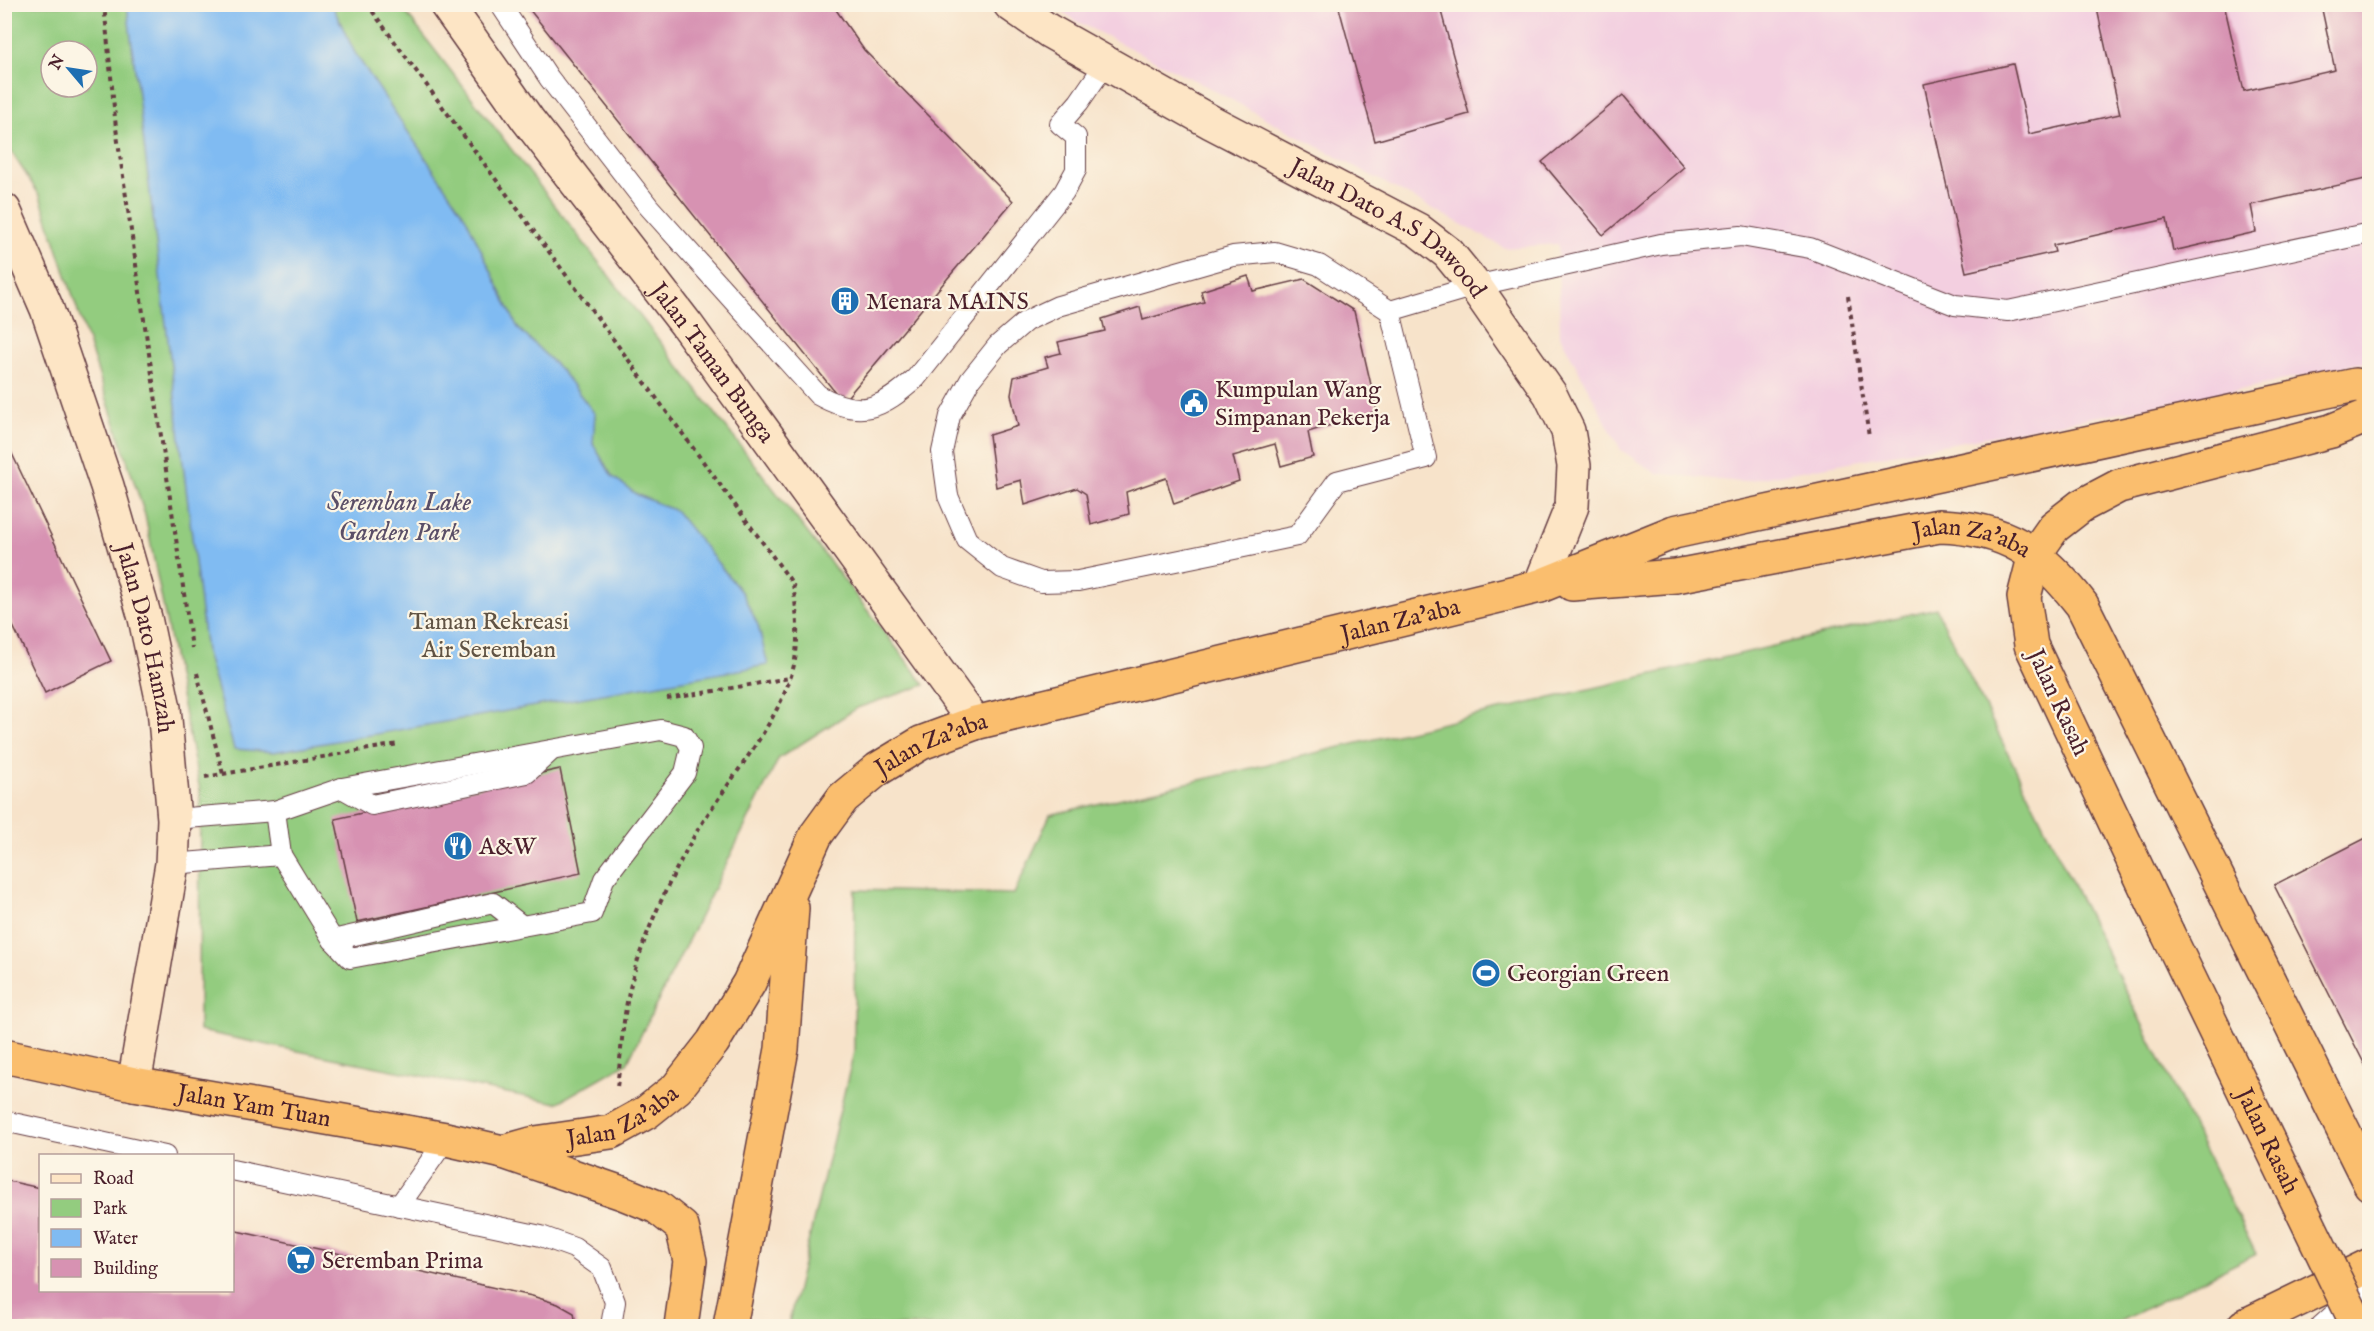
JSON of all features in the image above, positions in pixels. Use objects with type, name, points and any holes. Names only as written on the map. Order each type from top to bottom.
[{"type":"highway","name":"Jalan Za'aba","points":[[503,1152],[535,1143],[611,1132],[647,1112],[677,1088],[713,1042],[749,983],[794,888],[816,835],[843,798],[878,769],[921,743],[975,723],[1540,586],[1674,532],[2343,388],[2370,387]]},
{"type":"highway","name":"Jalan Za'aba","points":[[1540,586],[1676,576],[1938,526],[1970,527],[2001,536],[2034,554],[2054,527],[2072,513],[2119,486],[2331,430],[2370,415]]},
{"type":"highway","points":[[2034,554],[2058,574],[2082,605],[2227,901],[2370,1184]]},
{"type":"highway","name":"Jalan Rasah","points":[[2034,554],[2024,597],[2031,645],[2358,1326]]},
{"type":"highway","points":[[730,1326],[782,1049],[794,888]]},
{"type":"highway","name":"Jalan Yam Tuan","points":[[4,1056],[134,1084],[446,1139],[503,1152],[657,1207],[682,1227],[690,1261],[681,1326]]},
{"type":"highway","points":[[2244,1326],[2370,1265]]},
{"type":"street","name":"Jalan Taman Bunga","points":[[446,4],[528,120],[686,324],[975,723]]},
{"type":"street","name":"Jalan Dato A.S Dawood","points":[[1010,4],[1049,31],[1211,122],[1418,230],[1448,253],[1475,286],[1550,394],[1568,431],[1574,466],[1572,506],[1540,586]]},
{"type":"street","name":"Jalan Dato Hamzah","points":[[4,210],[47,309],[106,486],[145,618],[164,708],[174,819],[172,864],[134,1084]]},
{"type":"lane","points":[[500,4],[549,78],[649,207],[818,395],[841,408],[867,408],[892,399],[916,378],[1064,192],[1076,170],[1076,137],[1060,124],[1079,102],[1106,63]]},
{"type":"lane","points":[[1390,311],[1426,458],[1337,481],[1297,536],[1078,581],[1041,582],[1002,568],[967,540],[948,496],[942,452],[950,416],[970,380],[998,345],[1026,321],[1058,306],[1233,256],[1275,252],[1319,265],[1390,311],[1475,286],[1661,244],[1741,236],[1810,248],[1955,305],[2008,311],[2370,233]]},
{"type":"lane","points":[[174,819],[275,811],[342,788],[661,730],[684,736],[692,748],[685,773],[604,879],[592,913],[350,958],[333,940],[280,855],[275,811]]},
{"type":"lane","points":[[172,864],[280,855]]},
{"type":"lane","points":[[333,940],[494,903],[521,925]]},
{"type":"lane","points":[[4,1121],[160,1154]]},
{"type":"lane","points":[[399,1206],[446,1139]]},
{"type":"lane","points":[[234,1170],[541,1236],[574,1248],[602,1268],[615,1302],[611,1326]]},
{"type":"lane","points":[[2321,1326],[2370,1282]]},
{"type":"path","points":[[104,4],[116,128],[193,657]]},
{"type":"path","points":[[367,4],[794,584],[799,626],[790,678],[764,732],[723,789],[687,849],[652,922],[628,996],[611,1132]]},
{"type":"path","points":[[1843,260],[1869,437]]},
{"type":"path","points":[[196,668],[223,774]]},
{"type":"shaded area","points":[[1053,5],[2369,5],[2369,361],[2231,392],[1740,482],[1656,473],[1621,450],[1560,336],[1558,244],[1505,248],[1206,86],[1076,21]]},
{"type":"green space","name":"Taman Rekreasi Air Seremban","points":[[5,5],[400,5],[925,685],[857,708],[779,758],[627,1063],[557,1103],[199,1031],[200,791],[145,515],[40,196],[5,142]]},
{"type":"green space","name":"Georgian Green","points":[[1936,608],[2256,1254],[2110,1326],[788,1326],[854,1052],[855,890],[1014,894],[1050,815]]},
{"type":"water","name":"Seremban Lake Garden Park","points":[[127,5],[332,5],[355,53],[466,218],[518,328],[560,369],[595,414],[593,444],[612,476],[636,494],[676,511],[742,593],[758,625],[768,665],[274,752],[234,749],[206,652]]},
{"type":"building","name":"Menara MAINS","points":[[525,4],[832,4],[864,50],[1013,201],[843,402]]},
{"type":"building","points":[[1338,4],[1439,4],[1469,114],[1375,141]]},
{"type":"building","points":[[2096,4],[2224,4],[2244,91],[2335,70],[2321,5],[2370,4],[2370,178],[2251,205],[2256,232],[2173,251],[2167,219],[2053,245],[2055,252],[1966,272],[1924,84],[2013,64],[2029,134],[2120,114]]},
{"type":"building","points":[[1623,95],[1684,167],[1603,235],[1542,162]]},
{"type":"building","name":"Kumpulan Wang Simpanan Pekerja","points":[[1248,276],[1253,291],[1304,279],[1354,311],[1377,411],[1308,432],[1313,457],[1281,466],[1275,444],[1233,456],[1239,481],[1174,504],[1166,478],[1126,492],[1129,514],[1091,525],[1086,494],[1077,488],[1025,505],[1021,480],[996,487],[989,435],[1018,426],[1011,395],[1014,377],[1048,367],[1045,357],[1061,353],[1058,342],[1105,331],[1102,319],[1140,307],[1143,320],[1204,302],[1201,291]]},
{"type":"building","points":[[4,437],[111,661],[45,693],[4,607]]},
{"type":"building","name":"A&W","points":[[560,769],[581,873],[357,922],[335,819]]},
{"type":"building","points":[[2370,836],[2370,1075],[2274,885]]},
{"type":"building","name":"Seremban Prima","points":[[4,1180],[39,1188],[39,1292],[234,1292],[234,1230],[532,1296],[558,1304],[574,1313],[576,1326],[4,1326]]},
{"type":"place","name":"Menara MAINS","points":[[845,301]]},
{"type":"place","name":"Kumpulan Wang Simpanan Pekerja","points":[[1194,403]]},
{"type":"place","name":"A&W","points":[[458,846]]},
{"type":"place","name":"Georgian Green","points":[[1486,973]]},
{"type":"place","name":"Seremban Prima","points":[[301,1260]]}]
